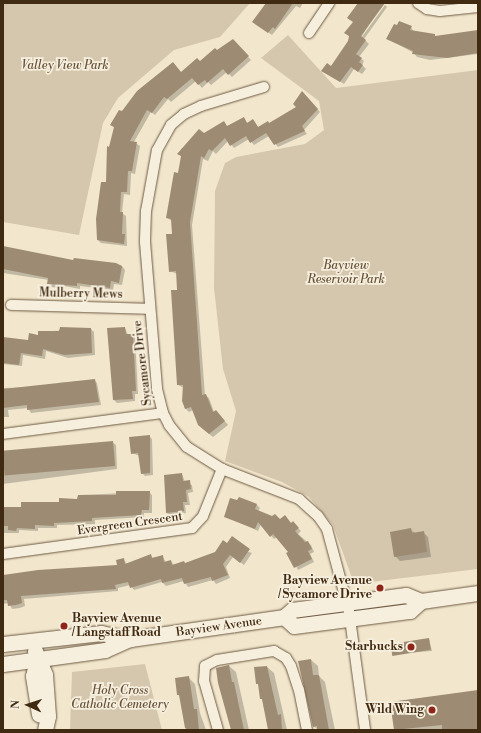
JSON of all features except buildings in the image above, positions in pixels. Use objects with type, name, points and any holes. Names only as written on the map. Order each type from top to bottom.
[{"type":"main road","name":"Bayview Avenue","points":[[3,664],[105,650],[130,640],[284,617],[292,610],[349,611],[406,595],[420,601],[478,593]]},
{"type":"main road","name":"Bayview Avenue","points":[[3,644],[101,633],[130,640]]},
{"type":"main road","points":[[33,640],[37,659],[44,675],[48,716],[45,730]]},
{"type":"street","points":[[309,33],[328,3]]},
{"type":"street","points":[[418,3],[434,11],[478,7]]},
{"type":"street","name":"Sycamore Drive","points":[[264,87],[192,109],[171,125],[160,142],[154,159],[145,227],[157,389],[163,413],[187,447],[222,468],[287,492],[308,506],[318,516],[333,544],[349,611],[365,730]]},
{"type":"street","name":"Mulberry Mews","points":[[11,305],[150,309]]},
{"type":"street","points":[[3,434],[163,413]]},
{"type":"street","name":"Evergreen Crescent","points":[[3,554],[192,528],[203,516],[222,468]]},
{"type":"street","points":[[218,730],[204,681],[205,666],[217,660],[274,651],[286,658],[291,666],[299,690],[307,730]]},
{"type":"green space","name":"Valley View Park","points":[[3,3],[250,3],[220,37],[174,50],[118,98],[103,123],[79,235],[3,222]]},
{"type":"green space","name":"Bayview Reservoir Park","points":[[288,35],[336,88],[478,70],[478,569],[354,584],[333,525],[309,497],[282,482],[225,461],[236,411],[223,369],[214,288],[215,191],[225,163],[236,157],[305,144],[324,130],[319,101],[261,58]]},
{"type":"green space","name":"Holy Cross Catholic Cemetery","points":[[145,664],[162,730],[70,730],[72,672]]},
{"type":"place","name":"Bayview Avenue / Sycamore Drive","points":[[380,588]]},
{"type":"place","name":"Bayview Avenue / Langstaff Road","points":[[64,626]]},
{"type":"place","name":"Starbucks","points":[[411,647]]},
{"type":"place","name":"Wild Wing","points":[[432,710]]}]
